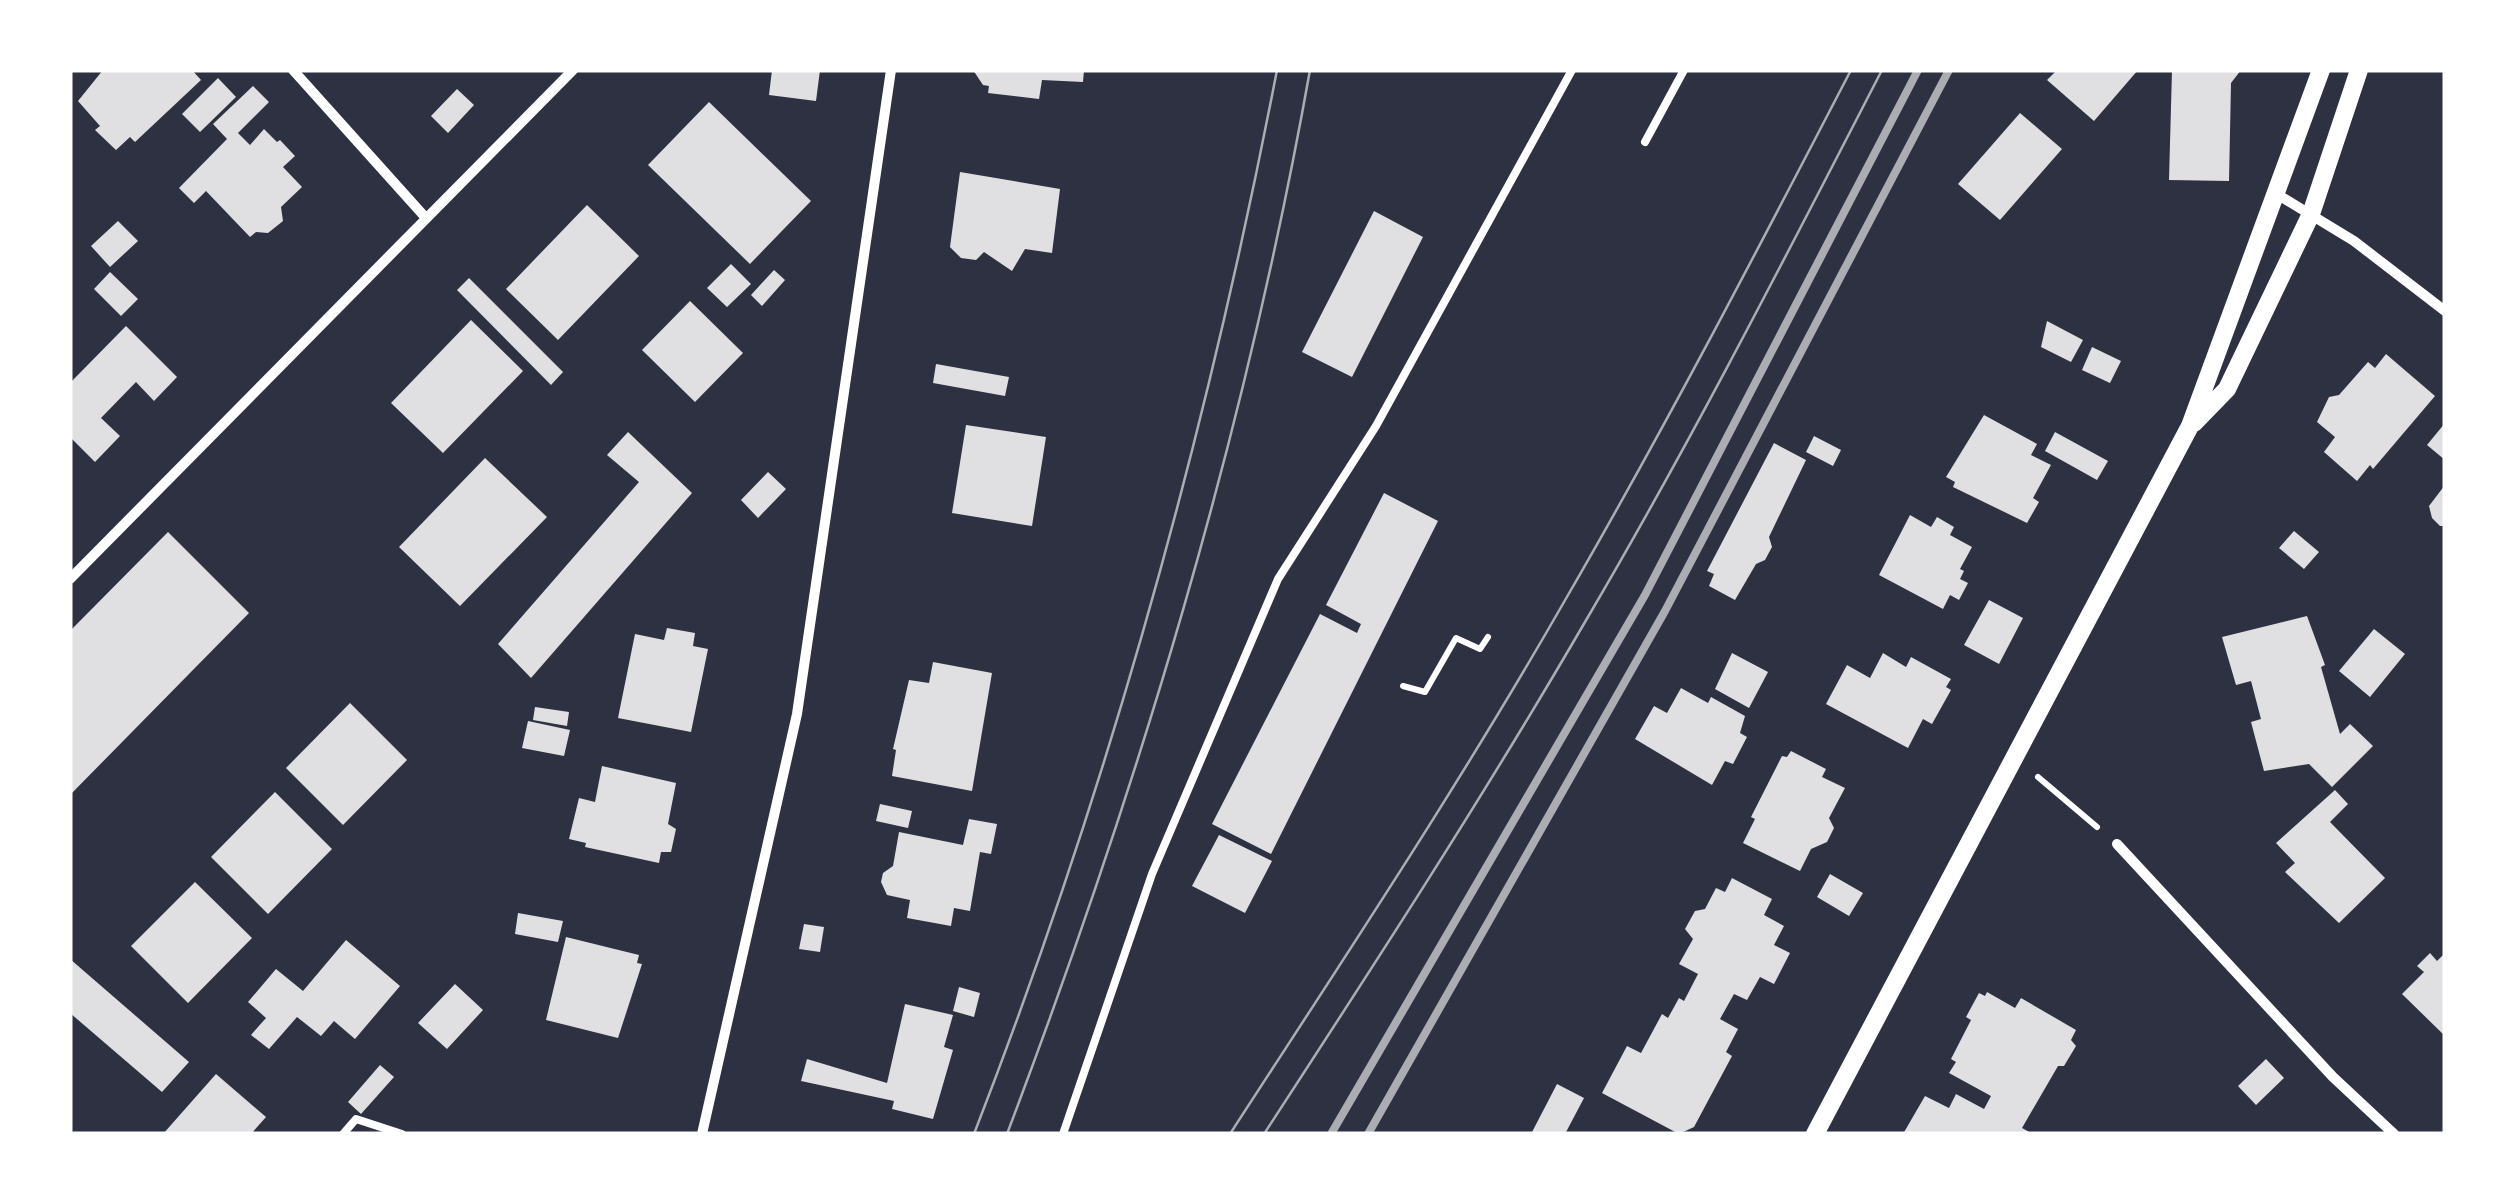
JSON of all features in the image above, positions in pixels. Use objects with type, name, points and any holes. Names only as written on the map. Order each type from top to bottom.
[{"type":"street","points":[[293,70],[426,217]]},
{"type":"street","points":[[70,579],[573,70]]},
{"type":"street","points":[[702,1134],[797,714],[891,70]]},
{"type":"street","points":[[1815,1134],[2190,426],[2321,70]]},
{"type":"street","points":[[2190,426],[2227,389],[2311,214],[2359,70]]},
{"type":"street","points":[[2275,193],[2354,240],[2445,311]]},
{"type":"street","points":[[2117,844],[2333,1077],[2394,1134]]},
{"type":"lane","points":[[1063,1134],[1152,874],[1278,579],[1376,426],[1572,70]]},
{"type":"lane","points":[[1645,142],[1684,70]]},
{"type":"lane","points":[[343,1134],[356,1118],[402,1134]]},
{"type":"path","points":[[1403,686],[1426,692],[1456,638],[1480,649],[1488,637]]},
{"type":"path","points":[[2017,758],[2117,844]]},
{"type":"building","points":[[103,70],[192,70],[201,80],[135,142],[130,137],[116,150],[95,130],[100,126],[78,101]]},
{"type":"building","points":[[772,70],[820,70],[816,101],[769,95]]},
{"type":"building","points":[[973,70],[1084,70],[1083,82],[1042,80],[1039,99],[988,93],[989,86],[983,85]]},
{"type":"building","points":[[2057,70],[2138,70],[2094,121],[2047,80]]},
{"type":"building","points":[[2172,70],[2241,70],[2231,83],[2229,181],[2169,180]]},
{"type":"building","points":[[218,78],[236,97],[200,132],[182,114]]},
{"type":"building","points":[[253,86],[269,102],[238,133],[250,145],[264,129],[277,142],[280,140],[295,156],[283,167],[302,187],[281,207],[283,221],[268,233],[256,232],[250,237],[206,191],[194,203],[179,188],[227,139],[213,124]]},
{"type":"building","points":[[457,89],[474,105],[448,133],[431,116]]},
{"type":"building","points":[[709,102],[811,201],[750,264],[648,165]]},
{"type":"building","points":[[2020,113],[2062,149],[2000,220],[1958,184]]},
{"type":"building","points":[[960,172],[1060,189],[1052,253],[1025,249],[1012,271],[984,252],[976,260],[961,258],[950,247]]},
{"type":"building","points":[[587,205],[639,256],[558,340],[506,289]]},
{"type":"building","points":[[1374,211],[1423,237],[1352,377],[1302,352]]},
{"type":"building","points":[[118,221],[138,241],[110,267],[91,246]]},
{"type":"building","points":[[731,264],[751,284],[727,307],[707,288]]},
{"type":"building","points":[[774,270],[785,280],[762,306],[751,295]]},
{"type":"building","points":[[110,272],[138,299],[121,316],[94,289]]},
{"type":"building","points":[[469,278],[563,372],[551,385],[457,290]]},
{"type":"building","points":[[690,301],[743,353],[695,402],[642,350]]},
{"type":"building","points":[[471,320],[523,371],[443,453],[391,403]]},
{"type":"building","points":[[2047,321],[2083,340],[2071,362],[2041,347]]},
{"type":"building","points":[[126,326],[177,377],[154,401],[136,382],[101,418],[120,436],[95,462],[70,437],[70,383]]},
{"type":"building","points":[[2092,347],[2121,361],[2110,383],[2082,370]]},
{"type":"building","points":[[2386,354],[2435,396],[2373,469],[2370,465],[2357,481],[2324,452],[2335,437],[2317,422],[2329,397],[2339,395],[2368,362],[2375,368]]},
{"type":"building","points":[[936,364],[1009,377],[1005,396],[933,383]]},
{"type":"building","points":[[1984,415],[2037,444],[2031,455],[2051,465],[2033,498],[2039,502],[2027,523],[1953,487],[1955,482],[1946,477]]},
{"type":"building","points":[[2445,423],[2445,460],[2427,445]]},
{"type":"building","points":[[966,425],[1046,437],[1032,526],[952,513]]},
{"type":"building","points":[[628,432],[692,493],[531,678],[498,644],[639,482],[607,455]]},
{"type":"building","points":[[2055,432],[2108,461],[2097,480],[2045,451]]},
{"type":"building","points":[[1814,436],[1841,450],[1833,466],[1806,452]]},
{"type":"building","points":[[1774,443],[1806,460],[1769,537],[1772,547],[1765,560],[1756,564],[1735,600],[1709,586],[1714,574],[1707,571]]},
{"type":"building","points":[[485,458],[547,517],[460,606],[399,547]]},
{"type":"building","points":[[768,472],[786,489],[758,518],[741,500]]},
{"type":"building","points":[[2445,485],[2445,526],[2440,526],[2432,518],[2429,506]]},
{"type":"building","points":[[1384,493],[1438,521],[1271,854],[1212,824],[1320,614],[1357,633],[1361,624],[1326,605]]},
{"type":"building","points":[[1910,515],[1931,527],[1937,517],[1954,527],[1950,535],[1972,547],[1960,569],[1964,571],[1960,579],[1968,583],[1959,600],[1950,595],[1943,609],[1879,575]]},
{"type":"building","points":[[2294,531],[2319,552],[2304,569],[2279,548]]},
{"type":"building","points":[[168,532],[249,613],[70,795],[70,631]]},
{"type":"building","points":[[1989,600],[2023,618],[1999,664],[1964,645]]},
{"type":"building","points":[[2307,616],[2325,665],[2321,667],[2340,734],[2350,724],[2373,746],[2332,787],[2309,764],[2264,771],[2251,722],[2261,719],[2251,681],[2236,685],[2222,637]]},
{"type":"building","points":[[667,628],[695,633],[693,646],[708,649],[691,732],[618,718],[635,634],[664,640]]},
{"type":"building","points":[[2374,629],[2405,654],[2370,697],[2339,671]]},
{"type":"building","points":[[1732,653],[1768,672],[1749,708],[1715,689]]},
{"type":"building","points":[[1883,653],[1906,667],[1911,657],[1951,679],[1946,687],[1951,690],[1932,724],[1923,719],[1908,748],[1826,704],[1847,665],[1870,678]]},
{"type":"building","points":[[933,662],[992,673],[972,791],[892,776],[896,750],[893,749],[909,680],[929,683]]},
{"type":"building","points":[[1681,688],[1708,703],[1711,697],[1745,716],[1740,733],[1747,737],[1733,764],[1725,761],[1712,785],[1635,739],[1654,706],[1667,713]]},
{"type":"building","points":[[350,703],[407,760],[343,825],[286,768]]},
{"type":"building","points":[[535,707],[569,712],[567,726],[533,720]]},
{"type":"building","points":[[528,721],[570,730],[564,756],[522,748]]},
{"type":"building","points":[[1791,751],[1826,769],[1822,777],[1845,788],[1829,818],[1834,828],[1827,842],[1811,849],[1800,871],[1743,843],[1755,819],[1751,817],[1782,756],[1787,757]]},
{"type":"building","points":[[602,766],[676,783],[668,824],[676,829],[671,852],[661,852],[659,863],[585,847],[586,843],[569,839],[579,798],[595,802]]},
{"type":"building","points":[[2335,790],[2348,804],[2330,822],[2385,878],[2339,923],[2285,872],[2295,863],[2276,843]]},
{"type":"building","points":[[275,792],[332,849],[268,914],[211,857]]},
{"type":"building","points":[[880,804],[912,811],[908,828],[876,821]]},
{"type":"building","points":[[969,819],[997,824],[991,854],[980,852],[970,911],[954,908],[951,926],[907,918],[910,900],[887,895],[881,882],[883,873],[893,866],[899,832],[963,845]]},
{"type":"building","points":[[1219,835],[1272,861],[1245,913],[1192,886]]},
{"type":"building","points":[[1830,874],[1863,893],[1849,916],[1817,897]]},
{"type":"building","points":[[1732,878],[1772,899],[1764,915],[1784,926],[1774,945],[1790,953],[1774,984],[1760,977],[1747,1000],[1734,994],[1720,1019],[1738,1029],[1726,1052],[1732,1056],[1694,1127],[1679,1134],[1602,1093],[1627,1046],[1641,1053],[1662,1014],[1668,1018],[1679,998],[1684,1001],[1698,974],[1679,964],[1693,939],[1685,929],[1695,911],[1705,909],[1716,888],[1725,892]]},
{"type":"building","points":[[195,882],[252,938],[188,1003],[131,946]]},
{"type":"building","points":[[518,913],[563,921],[558,942],[515,934]]},
{"type":"building","points":[[804,924],[824,927],[820,952],[799,949]]},
{"type":"building","points":[[566,937],[639,955],[637,963],[642,964],[618,1038],[546,1020]]},
{"type":"building","points":[[346,940],[400,986],[355,1039],[334,1021],[321,1036],[297,1017],[269,1049],[251,1035],[266,1018],[248,1002],[276,969],[303,991]]},
{"type":"building","points":[[2430,953],[2437,961],[2445,953],[2445,1036],[2402,994],[2424,972],[2417,966]]},
{"type":"building","points":[[70,959],[189,1062],[162,1092],[70,1013]]},
{"type":"building","points":[[455,984],[483,1010],[447,1049],[418,1023]]},
{"type":"building","points":[[959,987],[980,993],[974,1017],[953,1011]]},
{"type":"building","points":[[1987,992],[2015,1008],[2021,998],[2076,1030],[2071,1040],[2076,1046],[2064,1066],[2058,1066],[2022,1128],[2033,1134],[1903,1134],[1925,1096],[1949,1108],[1956,1094],[1984,1109],[1991,1096],[1949,1073],[1956,1062],[1951,1059],[1971,1020],[1966,1017],[1979,993],[1985,996]]},
{"type":"building","points":[[905,1004],[953,1015],[944,1047],[953,1050],[933,1119],[892,1109],[894,1101],[801,1081],[807,1059],[887,1083]]},
{"type":"building","points":[[2266,1059],[2284,1078],[2256,1105],[2238,1086]]},
{"type":"building","points":[[380,1065],[394,1077],[361,1114],[348,1102]]},
{"type":"building","points":[[216,1074],[266,1117],[251,1134],[163,1134]]},
{"type":"building","points":[[1557,1084],[1584,1098],[1565,1134],[1531,1134]]},
{"type":"tram line","points":[[974,1134],[1068,873],[1150,609],[1219,341],[1277,70]]},
{"type":"tram line","points":[[1007,1134],[1100,873],[1183,609],[1254,342],[1310,70]]},
{"type":"tram line","points":[[1230,1134],[1484,737],[1602,537],[1851,70]]},
{"type":"tram line","points":[[1264,1134],[1468,816],[1585,622],[1700,417],[1882,70]]},
{"type":"railway","points":[[1331,1134],[1645,595],[1918,70]]},
{"type":"railway","points":[[1368,1134],[1665,611],[1949,70]]}]
